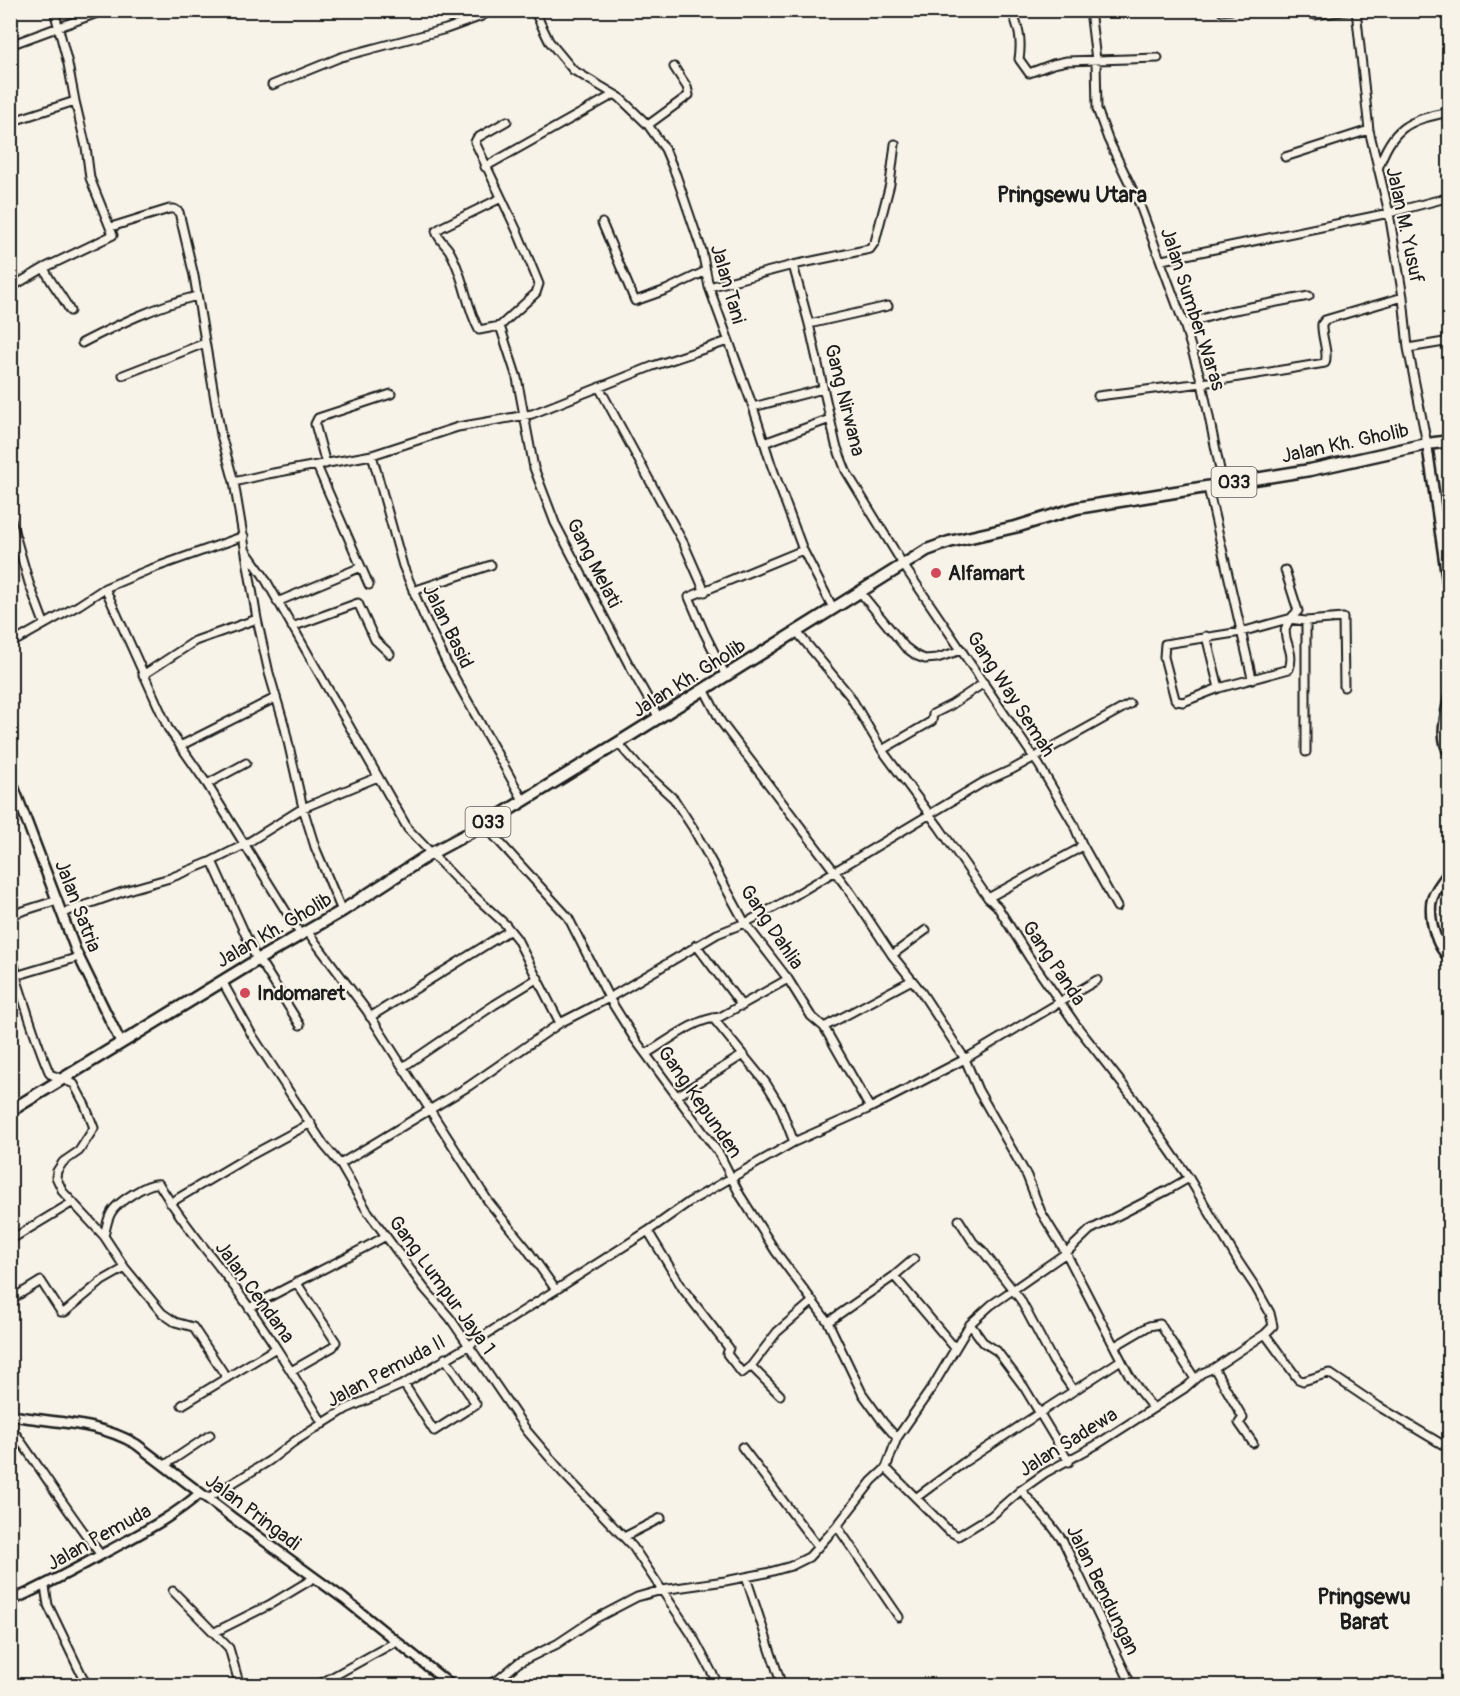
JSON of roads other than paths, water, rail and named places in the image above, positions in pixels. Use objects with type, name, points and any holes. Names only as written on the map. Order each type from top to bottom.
[{"type":"main road","name":"Jalan Kh. Gholib","points":[[10,1112],[302,930],[342,911],[430,854],[484,825],[659,718],[927,550],[1077,508],[1310,470],[1449,441]]},
{"type":"street","points":[[10,288],[44,268],[113,235],[90,178],[86,147],[54,10]]},
{"type":"street","points":[[272,85],[341,57],[394,44],[491,10]]},
{"type":"street","name":"Jalan Tani","points":[[534,10],[549,42],[573,70],[619,97],[648,125],[665,149],[702,251],[709,287],[764,443],[804,550],[833,608]]},
{"type":"street","points":[[1011,10],[1018,25],[1021,45],[1019,59],[1029,74],[1053,64],[1158,58]]},
{"type":"street","name":"Jalan Sumber Waras","points":[[1090,10],[1096,60],[1097,109],[1108,139],[1139,202],[1184,324],[1202,383],[1223,484]]},
{"type":"street","points":[[1221,11],[1231,10]]},
{"type":"street","points":[[1299,10],[1315,15],[1354,10]]},
{"type":"street","name":"Jalan M. Yusuf","points":[[1354,10],[1369,130],[1389,213],[1403,297],[1407,348],[1427,444]]},
{"type":"street","points":[[10,45],[100,12]]},
{"type":"street","points":[[648,125],[689,95],[687,87],[674,67]]},
{"type":"street","points":[[485,167],[613,95]]},
{"type":"street","points":[[10,122],[75,101]]},
{"type":"street","points":[[1378,171],[1385,147],[1403,128],[1423,117],[1449,112],[1449,124]]},
{"type":"street","points":[[501,198],[436,231],[449,250],[460,273],[479,330],[500,326],[536,293],[539,287],[518,233],[501,198],[485,167],[475,145],[475,140],[507,121]]},
{"type":"street","points":[[1285,157],[1369,130]]},
{"type":"street","points":[[709,287],[793,265],[864,252],[873,246],[890,184],[895,144]]},
{"type":"street","points":[[1161,260],[1389,213],[1449,197]]},
{"type":"street","points":[[111,227],[169,209],[179,212],[185,232],[221,435],[234,482],[257,619],[275,698],[284,724],[303,808],[315,847],[342,911]]},
{"type":"street","points":[[602,223],[634,301],[666,290],[706,271]]},
{"type":"street","name":"Gang Nirwana","points":[[793,265],[809,324],[836,445],[846,471],[904,566]]},
{"type":"street","points":[[44,268],[70,311]]},
{"type":"street","points":[[82,343],[126,320],[197,296]]},
{"type":"street","points":[[1184,324],[1228,311],[1309,296]]},
{"type":"street","points":[[1098,396],[1202,383],[1325,363],[1322,324],[1325,320],[1403,297]]},
{"type":"street","points":[[809,324],[888,306]]},
{"type":"street","name":"Gang Melati","points":[[500,326],[517,378],[534,468],[555,523],[614,638],[659,718]]},
{"type":"street","points":[[234,482],[372,454],[458,427],[532,414],[578,398],[599,387],[653,366],[728,341]]},
{"type":"street","points":[[1407,348],[1449,341]]},
{"type":"street","points":[[123,375],[205,343]]},
{"type":"street","points":[[599,387],[684,544],[705,592]]},
{"type":"street","points":[[753,407],[824,389]]},
{"type":"street","points":[[326,464],[315,424],[318,418],[391,394]]},
{"type":"street","points":[[764,443],[830,419]]},
{"type":"street","points":[[1427,444],[1448,576],[1449,601]]},
{"type":"street","name":"Jalan Basid","points":[[372,454],[400,556],[413,591],[447,664],[524,800]]},
{"type":"street","points":[[317,466],[369,585]]},
{"type":"street","points":[[1208,488],[1252,678]]},
{"type":"street","points":[[10,517],[29,583],[44,623]]},
{"type":"street","points":[[10,644],[105,588],[244,536]]},
{"type":"street","points":[[244,549],[262,575],[408,829],[430,854],[510,930],[538,978],[560,1023]]},
{"type":"street","points":[[726,676],[689,597],[804,550]]},
{"type":"street","points":[[413,591],[491,565]]},
{"type":"street","name":"Gang Way Semah","points":[[904,566],[1058,797],[1117,907]]},
{"type":"street","points":[[277,602],[361,567]]},
{"type":"street","points":[[1286,570],[1298,611],[1288,620],[1284,630],[1291,663],[1289,669],[1219,688],[1183,702],[1177,701],[1164,657],[1165,644],[1241,632],[1288,620],[1344,618],[1344,687]]},
{"type":"street","points":[[105,588],[168,728],[302,930],[370,1017],[488,1201],[527,1249],[556,1290]]},
{"type":"street","points":[[860,592],[917,657],[937,658],[962,650]]},
{"type":"street","points":[[292,627],[358,603],[375,640],[390,654]]},
{"type":"street","points":[[143,675],[195,641],[257,619]]},
{"type":"street","points":[[1306,621],[1306,752]]},
{"type":"street","name":"Gang Panda","points":[[797,632],[850,696],[882,750],[931,815],[988,898],[997,906],[1059,1002],[1134,1100],[1189,1178],[1273,1319]]},
{"type":"street","points":[[1206,636],[1219,688]]},
{"type":"street","points":[[882,750],[932,721],[933,714],[984,683]]},
{"type":"street","points":[[704,689],[721,722],[836,872],[965,1059],[978,1090],[1023,1169],[1041,1212],[1066,1253],[1121,1360],[1140,1392],[1153,1408]]},
{"type":"street","points":[[1449,693],[1443,732],[1445,748],[1449,755]]},
{"type":"street","points":[[180,746],[275,698]]},
{"type":"street","points":[[340,1164],[487,1074],[560,1023],[609,998],[696,945],[745,923],[836,872],[880,842],[931,815],[982,783],[997,778],[1130,704]]},
{"type":"street","name":"Gang Dahlia","points":[[618,743],[637,765],[674,799],[693,828],[745,923],[788,979],[811,1016],[824,1027],[870,1108]]},
{"type":"street","points":[[207,784],[246,763]]},
{"type":"street","name":"Jalan Satria","points":[[10,777],[13,792],[79,957],[121,1043]]},
{"type":"street","points":[[63,913],[170,878],[212,861],[244,845],[303,808],[378,777]]},
{"type":"street","name":"Gang Kepunden","points":[[484,825],[568,916],[609,998],[634,1038],[720,1155],[740,1195],[776,1252],[828,1322],[862,1393],[897,1438]]},
{"type":"street","points":[[988,898],[1078,849],[1082,844]]},
{"type":"street","points":[[212,861],[256,960],[264,967],[300,1024]]},
{"type":"street","points":[[1449,870],[1431,904],[1435,935],[1443,953],[1449,958]]},
{"type":"street","points":[[10,915],[57,900]]},
{"type":"street","points":[[370,1017],[510,930]]},
{"type":"street","points":[[892,954],[926,930]]},
{"type":"street","points":[[696,945],[742,1006]]},
{"type":"street","points":[[10,955],[15,962],[16,976],[42,1057],[50,1074],[74,1084],[94,1128],[79,1150],[63,1162],[57,1171],[56,1177],[63,1192],[104,1236],[125,1268],[162,1313],[175,1323],[193,1327],[227,1378]]},
{"type":"street","points":[[16,976],[79,957]]},
{"type":"street","points":[[403,1067],[538,978]]},
{"type":"street","points":[[646,1054],[687,1029],[720,1017],[788,979]]},
{"type":"street","points":[[824,1027],[912,980]]},
{"type":"street","name":"Jalan Pemuda II","points":[[208,1498],[269,1461],[295,1441],[346,1409],[404,1384],[468,1346],[648,1231],[689,1202],[794,1142],[870,1108],[965,1059],[1097,980]]},
{"type":"street","name":"Gang Lumpur Jaya 1","points":[[222,981],[252,1035],[324,1145],[340,1164],[366,1209],[450,1318],[527,1431],[562,1472],[624,1537],[700,1649],[719,1686]]},
{"type":"street","points":[[713,1018],[766,1083],[780,1106],[794,1142]]},
{"type":"street","points":[[677,1096],[743,1055]]},
{"type":"street","points":[[170,1203],[311,1123]]},
{"type":"street","points":[[485,1686],[499,1679],[518,1663],[557,1644],[593,1620],[637,1597],[662,1590],[746,1577],[791,1566],[809,1557],[872,1481],[886,1468],[897,1438],[933,1386],[970,1324],[1066,1253],[1090,1230],[1189,1178]]},
{"type":"street","name":"Jalan Cendana","points":[[104,1236],[111,1213],[116,1208],[130,1196],[156,1183],[159,1185],[249,1308],[291,1371],[322,1424]]},
{"type":"street","points":[[10,1240],[73,1202]]},
{"type":"street","points":[[959,1220],[973,1242],[982,1250],[1020,1299],[1053,1361],[1074,1391]]},
{"type":"street","points":[[648,1231],[683,1289],[729,1348],[727,1354],[742,1373],[777,1332],[813,1302]]},
{"type":"street","points":[[249,1308],[386,1236]]},
{"type":"street","points":[[828,1322],[894,1276],[914,1259]]},
{"type":"street","points":[[10,1299],[41,1281],[57,1307],[61,1312],[65,1312],[102,1281],[125,1268]]},
{"type":"street","points":[[894,1276],[955,1348]]},
{"type":"street","points":[[291,1371],[333,1347],[336,1342],[296,1282]]},
{"type":"street","name":"Jalan Sadewa","points":[[886,1468],[949,1531],[958,1536],[991,1515],[1045,1473],[1068,1462],[1265,1334],[1273,1326],[1273,1319]]},
{"type":"street","points":[[970,1324],[983,1342],[994,1347],[1024,1387],[1068,1462]]},
{"type":"street","points":[[1115,1346],[1149,1326],[1160,1324],[1195,1379]]},
{"type":"street","points":[[1265,1334],[1298,1379],[1329,1374],[1449,1449]]},
{"type":"street","points":[[182,1405],[276,1348]]},
{"type":"street","points":[[404,1384],[434,1431],[476,1404],[445,1358]]},
{"type":"street","points":[[917,1497],[963,1463],[1121,1360]]},
{"type":"street","points":[[751,1365],[780,1395]]},
{"type":"street","points":[[1214,1368],[1243,1418],[1239,1423],[1253,1443]]},
{"type":"street","name":"Jalan Pringadi","points":[[10,1415],[99,1427],[123,1436],[165,1465],[397,1641],[452,1686]]},
{"type":"street","points":[[10,1426],[101,1555]]},
{"type":"street","points":[[165,1465],[210,1435]]},
{"type":"street","points":[[742,1448],[818,1547]]},
{"type":"street","name":"Jalan Bendungan","points":[[1021,1490],[1051,1524],[1063,1542],[1129,1680]]},
{"type":"street","name":"Jalan Pemuda","points":[[10,1601],[45,1587],[177,1511],[200,1493]]},
{"type":"street","points":[[624,1537],[661,1518]]},
{"type":"street","points":[[837,1526],[899,1617]]},
{"type":"street","points":[[746,1577],[780,1680]]},
{"type":"street","points":[[215,1632],[269,1605],[314,1578]]},
{"type":"street","points":[[45,1587],[48,1605],[87,1686]]},
{"type":"street","points":[[172,1591],[229,1648],[239,1684],[230,1686]]},
{"type":"street","points":[[316,1686],[397,1641]]},
{"type":"place","name":"Alfamart","points":[[936,573]]},
{"type":"place","name":"Indomaret","points":[[245,993]]},
{"type":"district","name":"Pringsewu Utara","points":[[1072,195]]},
{"type":"district","name":"Pringsewu Barat","points":[[1364,1610]]}]
